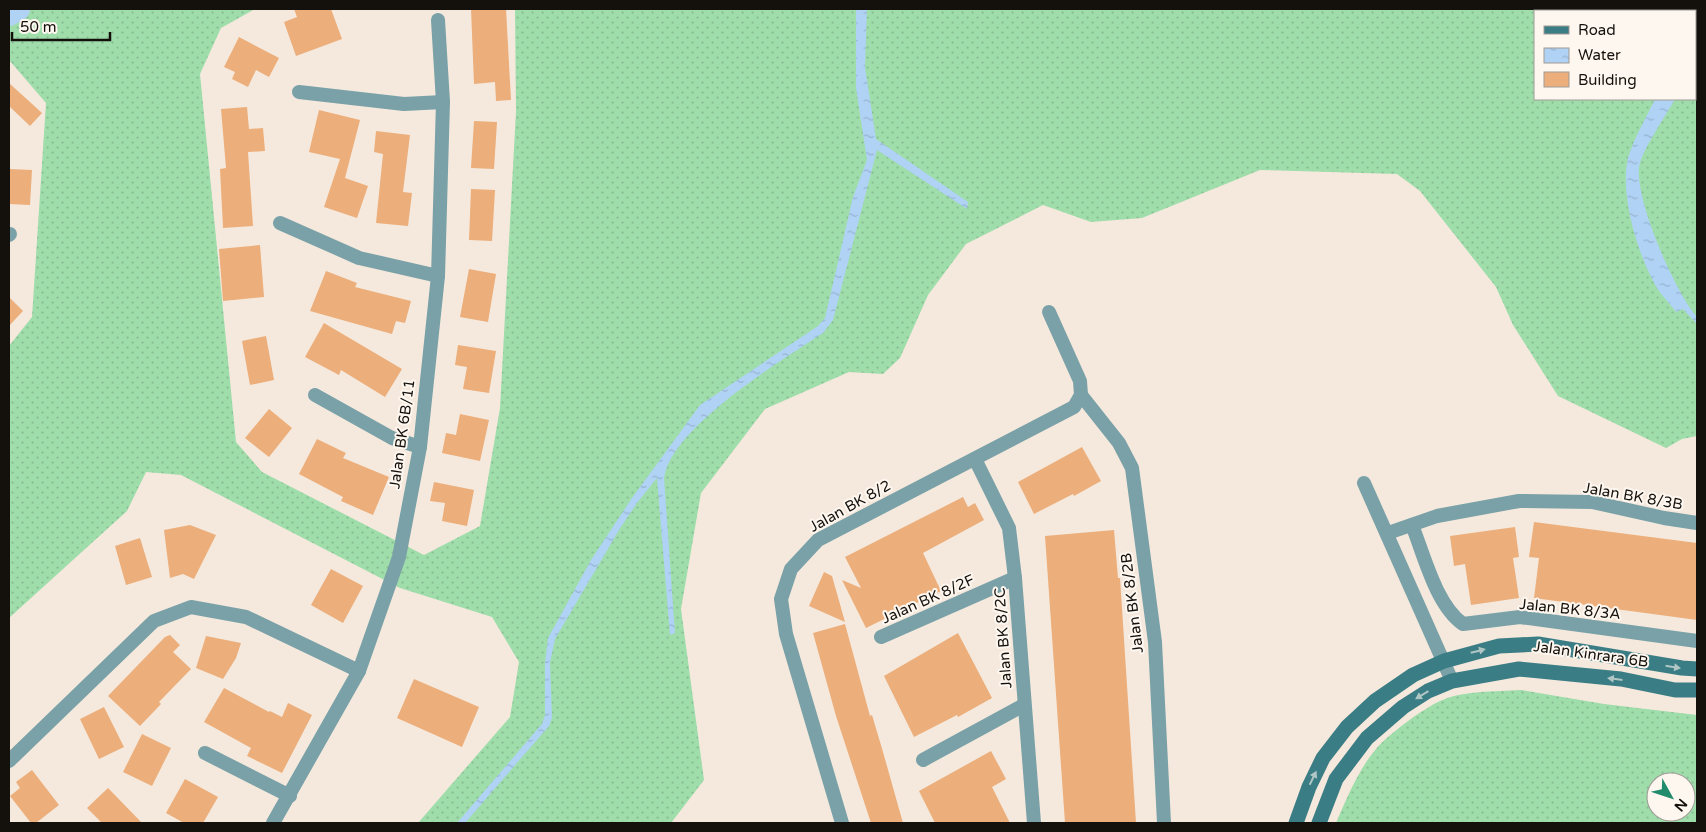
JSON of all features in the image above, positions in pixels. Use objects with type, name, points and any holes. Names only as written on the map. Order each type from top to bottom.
[{"type":"street","name":"Jalan BK 6B/11","points":[[273,823],[290,796],[359,671],[399,556],[420,447],[438,276],[443,102],[438,20]]},
{"type":"street","points":[[299,92],[404,104],[443,102]]},
{"type":"street","points":[[280,223],[359,258],[438,276]]},
{"type":"street","points":[[1049,312],[1080,381],[1081,395]]},
{"type":"street","points":[[314,394],[392,438],[420,447]]},
{"type":"street","name":"Jalan BK 8/2","points":[[842,823],[786,634],[781,599],[791,569],[818,540],[1074,407],[1081,395]]},
{"type":"street","name":"Jalan BK 8/2B","points":[[1081,395],[1119,443],[1132,468],[1155,642],[1164,823]]},
{"type":"street","name":"Jalan BK 8/2C","points":[[975,459],[1009,528],[1015,578],[1034,823]]},
{"type":"street","points":[[1364,483],[1388,533],[1452,681]]},
{"type":"street","name":"Jalan BK 8/3B","points":[[1388,533],[1437,516],[1519,501],[1592,502],[1664,518],[1697,523]]},
{"type":"street","name":"Jalan BK 8/3A","points":[[1412,525],[1440,595],[1448,610],[1463,624],[1520,617],[1697,641]]},
{"type":"street","name":"Jalan BK 8/2F","points":[[882,637],[1015,578]]},
{"type":"street","points":[[9,761],[154,621],[192,607],[246,617],[359,671]]},
{"type":"street","name":"Jalan Kinrara 6B","points":[[1296,823],[1309,787],[1323,758],[1347,728],[1375,701],[1413,675],[1444,661],[1499,646],[1538,644],[1682,668],[1697,668]]},
{"type":"street","name":"Jalan Kinrara 6B","points":[[1319,823],[1336,779],[1367,738],[1403,707],[1428,691],[1452,681],[1518,669],[1621,679],[1675,690],[1697,690]]},
{"type":"street","points":[[923,760],[1024,705]]},
{"type":"street","points":[[205,753],[290,796]]},
{"type":"green space","points":[[9,9],[255,9],[221,28],[200,74],[236,442],[262,472],[424,555],[480,526],[500,408],[516,111],[515,9],[1697,9],[1697,436],[1682,439],[1666,448],[1558,396],[1513,325],[1496,287],[1420,191],[1397,174],[1260,170],[1142,218],[1091,222],[1043,205],[966,244],[928,295],[900,358],[883,374],[849,372],[765,409],[701,493],[681,609],[704,780],[671,823],[418,823],[510,717],[519,662],[492,617],[400,588],[181,475],[146,472],[127,511],[9,618],[9,346],[32,317],[46,103],[9,60]]},
{"type":"green space","points":[[1521,690],[1604,704],[1697,715],[1697,823],[1336,823],[1353,784],[1370,757],[1382,743],[1405,723],[1447,698],[1468,693]]},
{"type":"water","points":[[856,9],[867,9],[865,67],[876,139],[968,202],[967,209],[877,150],[833,320],[823,333],[781,360],[706,417],[686,438],[671,458],[664,478],[675,633],[670,635],[657,478],[619,530],[555,639],[550,663],[552,718],[549,726],[465,823],[457,823],[542,724],[545,715],[545,663],[548,638],[591,560],[632,498],[700,405],[818,326],[825,318],[853,197],[867,160],[856,88]]},
{"type":"water","points":[[1655,100],[1674,100],[1643,156],[1640,163],[1639,177],[1642,196],[1657,243],[1678,287],[1697,317],[1697,324],[1683,309],[1676,312],[1659,291],[1644,262],[1638,245],[1626,190],[1628,158]]},
{"type":"building","points":[[294,9],[331,9],[342,39],[296,56],[284,22],[297,17]]},
{"type":"building","points":[[471,9],[506,9],[511,100],[496,101],[495,82],[474,84]]},
{"type":"building","points":[[239,37],[279,58],[269,77],[256,70],[248,87],[232,79],[235,72],[224,67]]},
{"type":"building","points":[[9,83],[42,113],[30,126],[9,106]]},
{"type":"building","points":[[247,107],[249,129],[263,128],[265,151],[248,152],[253,226],[223,228],[220,169],[226,168],[221,109]]},
{"type":"building","points":[[319,110],[360,120],[345,178],[368,186],[357,218],[324,207],[340,159],[309,152]]},
{"type":"building","points":[[474,121],[497,122],[494,169],[471,168]]},
{"type":"building","points":[[376,131],[410,135],[403,192],[412,193],[408,226],[376,223],[383,154],[374,152]]},
{"type":"building","points":[[9,169],[32,170],[30,205],[9,204]]},
{"type":"building","points":[[471,189],[495,190],[492,241],[469,240]]},
{"type":"building","points":[[260,245],[264,297],[223,301],[219,249]]},
{"type":"building","points":[[469,269],[496,274],[488,322],[460,317]]},
{"type":"building","points":[[326,271],[357,283],[355,287],[411,301],[405,323],[396,321],[392,334],[310,311]]},
{"type":"building","points":[[9,297],[23,311],[9,326]]},
{"type":"building","points":[[324,323],[402,369],[385,397],[341,370],[339,375],[305,357]]},
{"type":"building","points":[[266,336],[274,380],[250,385],[242,341]]},
{"type":"building","points":[[458,345],[496,351],[489,393],[463,389],[467,367],[455,365]]},
{"type":"building","points":[[269,409],[292,428],[269,457],[245,438]]},
{"type":"building","points":[[460,414],[489,420],[480,461],[442,453],[446,433],[456,435]]},
{"type":"building","points":[[317,439],[346,453],[343,458],[389,477],[373,515],[341,501],[343,497],[299,474]]},
{"type":"building","points":[[1082,447],[1101,481],[1074,496],[1073,494],[1034,514],[1018,482]]},
{"type":"building","points":[[434,482],[474,490],[467,526],[442,521],[445,503],[430,501]]},
{"type":"building","points":[[963,497],[968,507],[975,503],[984,520],[923,553],[941,591],[866,628],[842,580],[861,588],[845,557]]},
{"type":"building","points":[[1534,522],[1697,543],[1697,620],[1534,598],[1539,558],[1529,557]]},
{"type":"building","points":[[190,525],[216,535],[194,579],[183,574],[170,578],[164,530]]},
{"type":"building","points":[[1515,527],[1519,557],[1513,558],[1519,598],[1471,605],[1465,564],[1454,566],[1450,536]]},
{"type":"building","points":[[1114,530],[1118,578],[1120,578],[1136,823],[1065,823],[1045,536]]},
{"type":"building","points":[[140,538],[152,577],[126,585],[115,546]]},
{"type":"building","points":[[331,569],[363,586],[343,623],[311,605]]},
{"type":"building","points":[[824,572],[832,576],[845,622],[809,606]]},
{"type":"building","points":[[845,624],[870,716],[872,715],[903,823],[871,823],[836,716],[813,633]]},
{"type":"building","points":[[958,633],[992,698],[958,717],[957,715],[914,737],[884,676]]},
{"type":"building","points":[[170,635],[180,645],[173,652],[191,669],[159,702],[161,704],[140,726],[108,696],[165,637]]},
{"type":"building","points":[[206,636],[241,643],[236,658],[223,679],[196,668]]},
{"type":"building","points":[[414,679],[479,707],[462,747],[397,718]]},
{"type":"building","points":[[224,688],[282,717],[288,703],[312,715],[282,773],[247,756],[251,748],[204,722]]},
{"type":"building","points":[[104,707],[124,747],[99,759],[80,719]]},
{"type":"building","points":[[142,734],[171,748],[152,786],[123,772]]},
{"type":"building","points":[[991,751],[1006,779],[992,787],[1010,823],[935,823],[919,791]]},
{"type":"building","points":[[32,770],[59,805],[36,823],[31,823],[10,796],[20,788],[16,782]]},
{"type":"building","points":[[185,779],[218,797],[203,823],[184,823],[166,813]]},
{"type":"building","points":[[108,788],[142,823],[102,823],[87,808]]},
{"type":"waterway","points":[[9,14],[18,9]]}]
